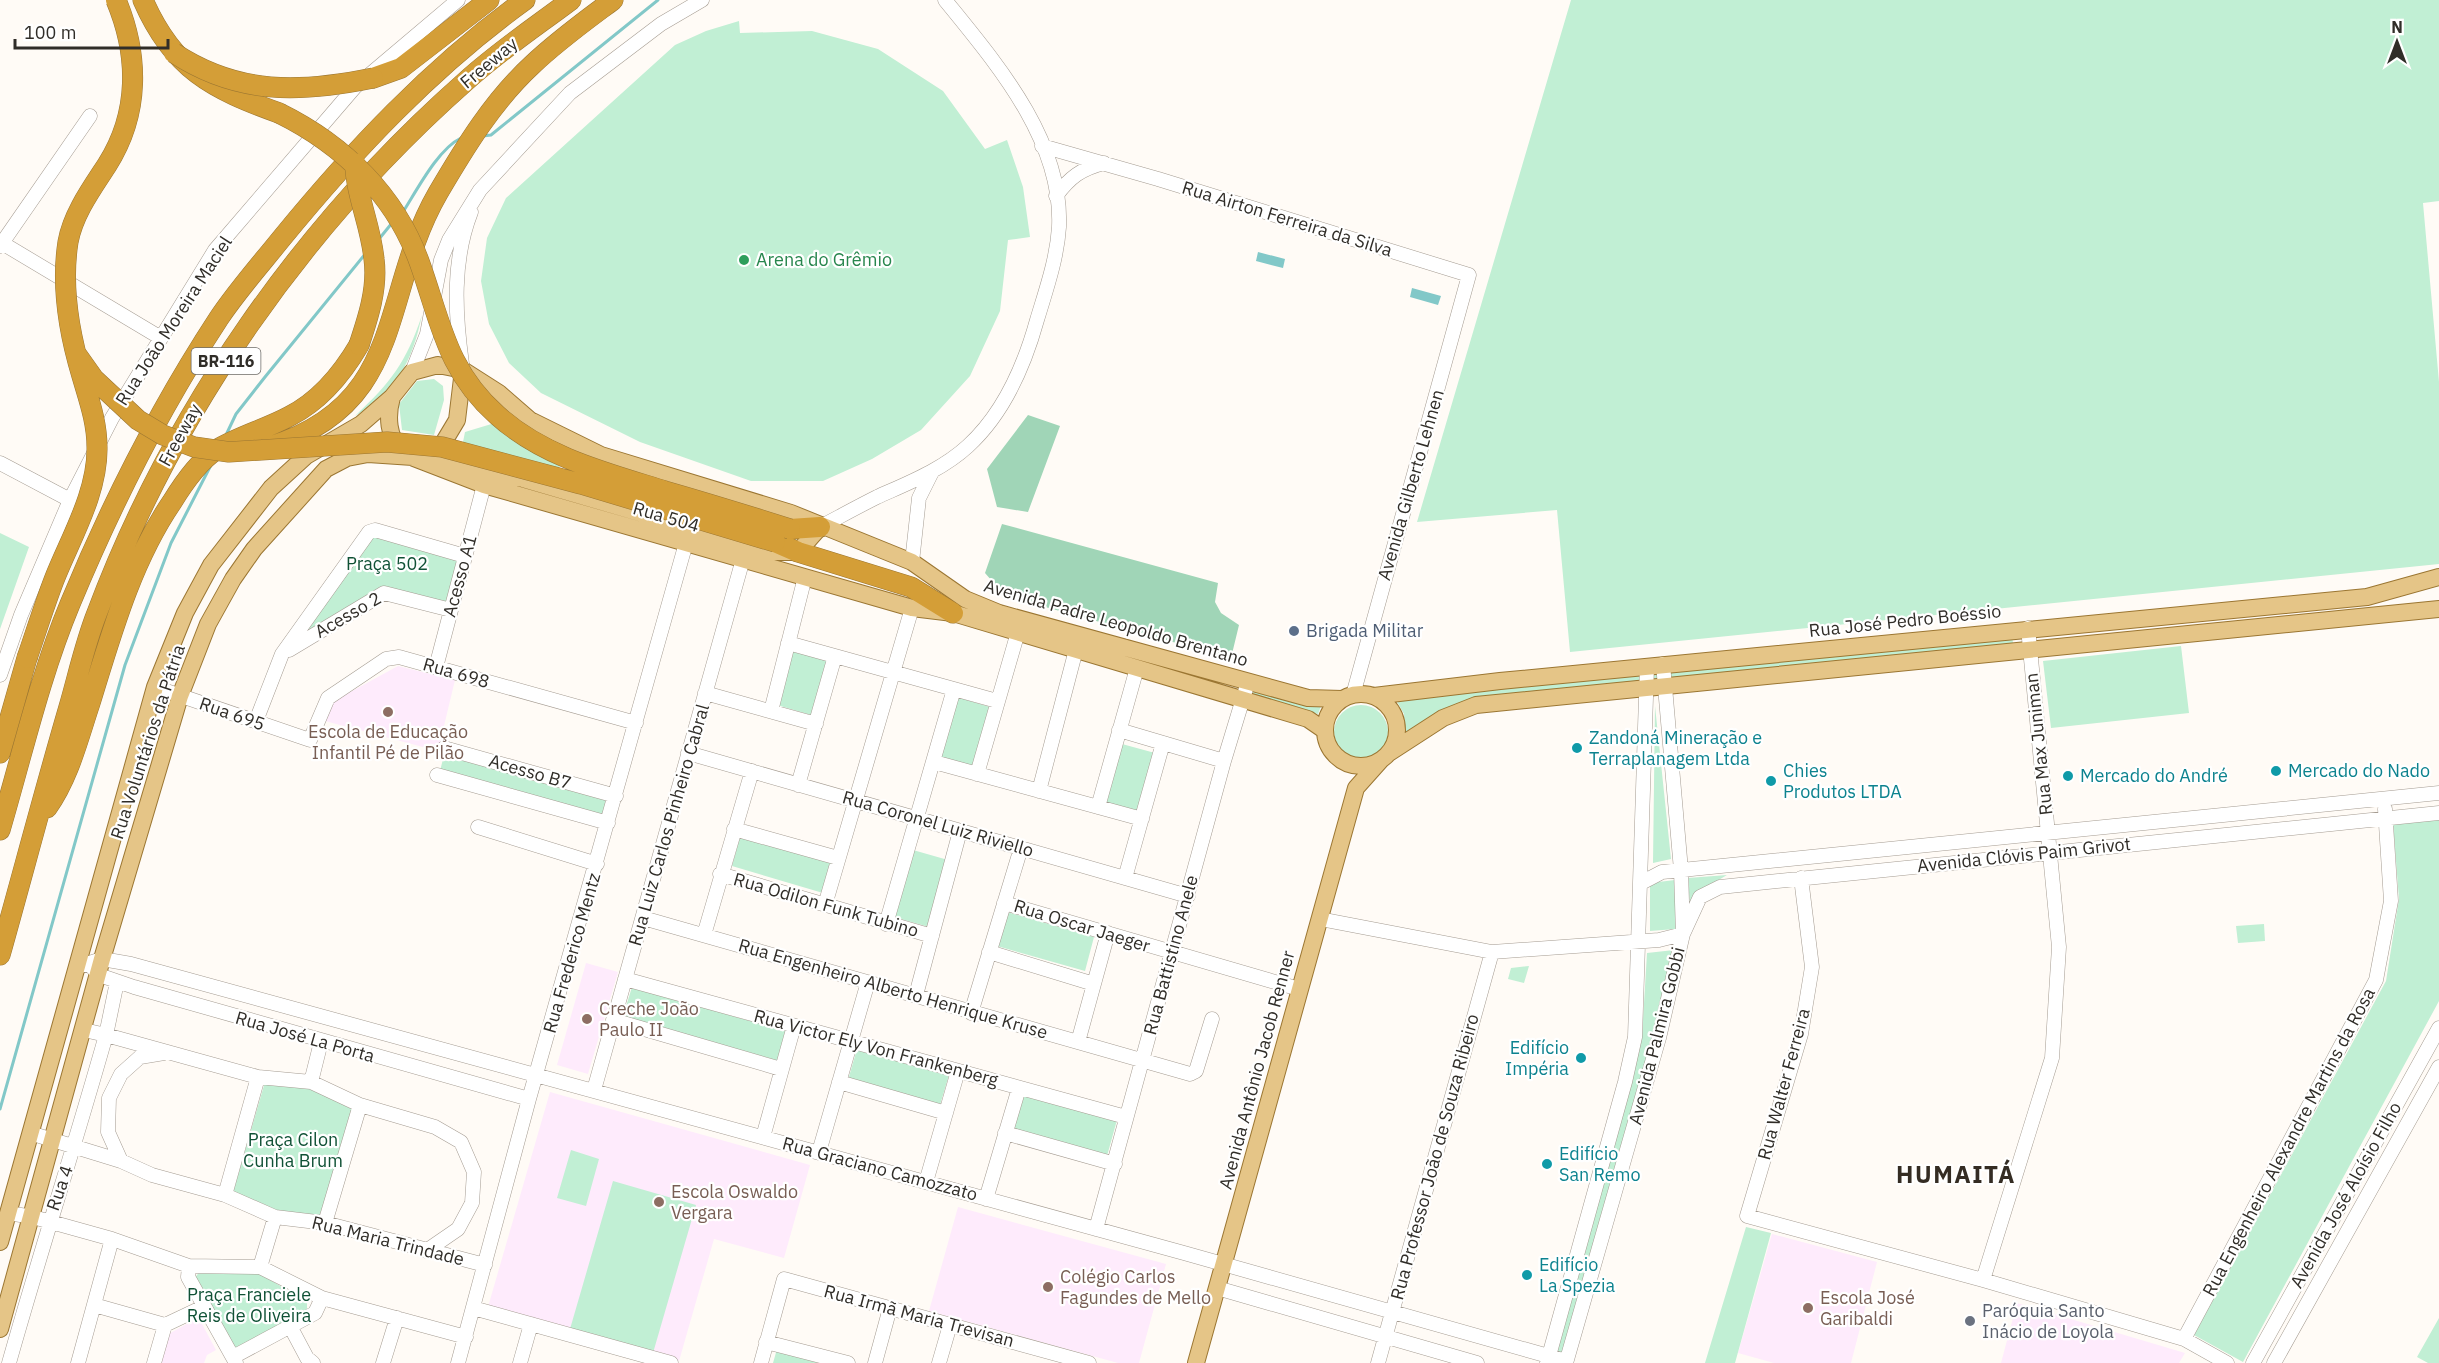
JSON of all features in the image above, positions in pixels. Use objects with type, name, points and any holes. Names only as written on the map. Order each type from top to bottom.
[{"type":"highway","points":[[0,753],[27,658],[53,582],[84,505],[95,465],[95,426],[77,356],[65,293],[69,239],[77,215],[119,143],[126,125],[133,88],[132,49],[116,0]]},
{"type":"highway","points":[[143,0],[154,24],[174,53],[205,80],[232,96],[279,113],[307,127],[355,163],[376,186],[409,237],[443,338],[456,366],[470,388],[497,416],[534,440],[585,467],[790,529],[820,527]]},
{"type":"highway","points":[[174,53],[208,73],[243,84],[275,89],[335,86],[373,78],[401,68],[489,0]]},
{"type":"highway","name":"Freeway","points":[[0,830],[36,703],[69,606],[145,443],[220,316],[317,195],[389,118],[460,50],[525,0]]},
{"type":"highway","name":"Freeway","points":[[0,956],[96,616],[133,522],[202,396],[285,275],[337,212],[465,81],[516,39],[571,0]]},
{"type":"highway","points":[[259,450],[305,433],[342,408],[358,391],[385,343],[415,245],[437,195],[474,135],[497,104],[531,66],[568,33],[613,0]]},
{"type":"highway","points":[[37,823],[57,794],[68,769],[116,621],[152,536],[171,503],[201,463],[215,451],[292,416],[313,402],[330,386],[359,345],[370,312],[374,260],[359,199],[355,163]]},
{"type":"highway","points":[[77,356],[94,379],[123,408],[163,435],[214,451],[387,442],[442,447],[581,484],[775,542],[798,552],[911,587],[953,613]]},
{"type":"main road","points":[[412,372],[438,365],[463,370]]},
{"type":"main road","name":"Avenida Padre Leopoldo Brentano","points":[[463,370],[499,393],[530,420],[601,455],[791,513],[820,527],[912,562],[1018,633],[1078,643],[1137,668],[1210,681],[1248,682],[1308,698],[1347,697]]},
{"type":"main road","name":"Rua Voluntários da Pátria","points":[[0,1242],[30,1133],[180,696],[208,624],[233,579],[254,549],[292,503],[326,469],[347,458],[368,454],[413,457],[439,450],[457,420],[463,370]]},
{"type":"main road","name":"Rua Voluntários da Pátria","points":[[0,1329],[41,1219],[54,1139],[84,1030],[89,964],[155,687],[185,613],[211,566],[271,488],[306,456],[362,424],[392,397],[412,372]]},
{"type":"main road","points":[[457,420],[499,393]]},
{"type":"main road","points":[[392,397],[389,410],[393,440],[400,450],[413,457],[488,470],[773,552],[798,552],[820,527]]},
{"type":"main road","name":"Rua 504","points":[[413,457],[484,485],[912,608]]},
{"type":"main road","points":[[686,543],[715,535]]},
{"type":"main road","name":"Rua José Pedro Boéssio","points":[[1374,696],[1655,665],[2367,597],[2439,577]]},
{"type":"main road","name":"Avenida Padre Leopoldo Brentano","points":[[912,608],[997,620],[1210,681],[1242,699],[1308,719],[1324,730]]},
{"type":"main road","points":[[1385,756],[1395,743],[1396,721],[1383,702],[1374,696],[1347,697],[1328,714],[1324,730],[1329,749],[1338,759],[1349,765],[1362,766],[1385,756],[1443,718],[1476,705],[2439,609]]},
{"type":"main road","name":"Avenida Antônio Jacob Renner","points":[[1196,1363],[1356,788],[1385,756]]},
{"type":"main road","points":[[1349,765],[1356,788]]},
{"type":"street","name":"Rua João Moreira Maciel","points":[[0,675],[21,615],[70,500],[112,418],[215,250],[355,87],[458,0]]},
{"type":"street","name":"Rua Voluntários da Pátria","points":[[412,372],[427,334],[441,260],[449,240],[480,190],[570,93],[661,24],[702,0]]},
{"type":"street","points":[[820,527],[932,472],[967,447],[994,416],[1020,370],[1054,260],[1059,226],[1056,196],[1042,146],[1030,120],[989,54],[945,0]]},
{"type":"street","points":[[90,116],[1,245],[161,338]]},
{"type":"street","name":"Rua Airton Ferreira da Silva","points":[[1042,146],[1106,163],[1469,275]]},
{"type":"street","points":[[1056,196],[1071,177],[1085,168],[1106,163]]},
{"type":"street","name":"Rua Voluntários da Pátria","points":[[463,370],[457,327],[457,279],[465,232],[480,190]]},
{"type":"street","name":"Avenida Gilberto Lehnen","points":[[1347,697],[1469,275]]},
{"type":"street","points":[[0,463],[70,500]]},
{"type":"street","points":[[912,562],[919,498],[932,472]]},
{"type":"street","name":"Acesso A1","points":[[436,667],[484,485]]},
{"type":"street","points":[[256,721],[282,654],[371,530],[465,556]]},
{"type":"street","name":"Rua Frederico Mentz","points":[[458,1363],[686,543]]},
{"type":"street","name":"Rua Luiz Carlos Pinheiro Cabral","points":[[594,1090],[743,559]]},
{"type":"street","points":[[771,711],[805,577]]},
{"type":"street","name":"Acesso 2","points":[[282,654],[384,593],[451,610]]},
{"type":"street","points":[[316,607],[330,624]]},
{"type":"street","points":[[825,905],[912,608]]},
{"type":"street","name":"Rua Max Juniman","points":[[1983,1280],[2052,1058],[2059,947],[2028,628]]},
{"type":"street","points":[[977,774],[1018,633]]},
{"type":"street","points":[[788,643],[998,701]]},
{"type":"street","points":[[1039,791],[1078,643]]},
{"type":"street","points":[[798,785],[835,656]]},
{"type":"street","name":"Rua 698","points":[[310,740],[328,698],[386,659],[399,657],[636,723]]},
{"type":"street","name":"Avenida Palmira Gobbi","points":[[1566,1362],[1659,1038],[1683,934],[1682,870],[1667,686],[1655,665]]},
{"type":"street","name":"Avenida Palmira Gobbi","points":[[1548,1360],[1626,1082],[1635,1036],[1636,941],[1641,883],[1646,688],[1655,665]]},
{"type":"street","points":[[1098,807],[1137,668]]},
{"type":"street","name":"Rua Battistino Anele","points":[[1096,1229],[1224,761],[1248,682]]},
{"type":"street","name":"Rua 695","points":[[155,687],[310,740]]},
{"type":"street","points":[[886,924],[954,689]]},
{"type":"street","points":[[705,693],[816,724]]},
{"type":"street","points":[[1119,730],[1224,761]]},
{"type":"street","points":[[1125,878],[1163,743]]},
{"type":"street","name":"Acesso B7","points":[[444,748],[616,796]]},
{"type":"street","name":"Rua Coronel Luiz Riviello","points":[[688,753],[1188,896]]},
{"type":"street","points":[[934,762],[1142,819]]},
{"type":"street","points":[[704,935],[752,771]]},
{"type":"street","points":[[437,775],[608,823]]},
{"type":"street","name":"Avenida Clóvis Paim Grivot","points":[[1641,883],[1662,872],[2439,792]]},
{"type":"street","name":"Rua Engenheiro Alexandre Martins da Rosa","points":[[2184,1339],[2376,980],[2391,901],[2384,798]]},
{"type":"street","name":"Avenida Clóvis Paim Grivot","points":[[1683,934],[1700,897],[1720,887],[2439,813]]},
{"type":"street","points":[[478,827],[597,864]]},
{"type":"street","points":[[734,829],[838,858]]},
{"type":"street","points":[[916,995],[960,831]]},
{"type":"street","points":[[971,1013],[1021,848]]},
{"type":"street","name":"Rua Odilon Funk Tubino","points":[[720,874],[932,936]]},
{"type":"street","name":"Rua Walter Ferreira","points":[[1801,878],[1812,967],[1801,1034],[1747,1216],[1983,1280]]},
{"type":"street","name":"Rua Oscar Jaeger","points":[[1004,903],[1299,989]]},
{"type":"street","name":"Rua Engenheiro Alberto Henrique Kruse","points":[[643,918],[916,995],[971,1013],[1194,1073],[1212,1019]]},
{"type":"street","points":[[1320,919],[1492,952],[1659,940],[1683,934]]},
{"type":"street","points":[[1078,1042],[1107,933]]},
{"type":"street","points":[[989,952],[1094,984]]},
{"type":"street","name":"Rua Professor João de Souza Ribeiro","points":[[1378,1363],[1492,952]]},
{"type":"street","name":"Rua José La Porta","points":[[89,964],[117,982],[321,1042],[530,1099]]},
{"type":"street","name":"Rua José La Porta","points":[[89,964],[131,964],[537,1074]]},
{"type":"street","name":"Rua Victor Ely Von Frankenberg","points":[[625,979],[1126,1118]]},
{"type":"street","name":"Rua 4","points":[[9,1363],[41,1219],[75,1145],[106,1035],[117,982]]},
{"type":"street","points":[[819,1152],[868,982]]},
{"type":"street","points":[[613,1020],[781,1069]]},
{"type":"street","points":[[763,1137],[794,1026]]},
{"type":"street","name":"Avenida José Aloísio Filho","points":[[2253,1363],[2439,1028]]},
{"type":"street","points":[[84,1030],[258,1077],[311,1082],[360,1105],[435,1127],[461,1142],[474,1172],[472,1203],[458,1229],[426,1251]]},
{"type":"street","points":[[311,1082],[321,1042]]},
{"type":"street","points":[[121,1161],[108,1132],[109,1098],[121,1074],[140,1057],[168,1052]]},
{"type":"street","name":"Avenida José Aloísio Filho","points":[[2274,1363],[2434,1088],[2439,1067]]},
{"type":"street","points":[[926,1182],[958,1071]]},
{"type":"street","name":"Rua Graciano Camozzato","points":[[537,1074],[1393,1312],[1548,1360],[1566,1362]]},
{"type":"street","points":[[2413,1076],[2434,1088]]},
{"type":"street","points":[[225,1195],[258,1077]]},
{"type":"street","points":[[839,1082],[946,1113]]},
{"type":"street","points":[[986,1198],[1019,1088]]},
{"type":"street","points":[[325,1222],[360,1105]]},
{"type":"street","name":"Rua Maria Trindade","points":[[30,1133],[75,1145],[152,1175],[225,1195],[275,1217],[325,1222],[485,1265]]},
{"type":"street","points":[[1005,1133],[1115,1164]]},
{"type":"street","points":[[8,1213],[41,1219],[112,1239],[189,1266],[260,1267],[322,1298],[466,1337]]},
{"type":"street","points":[[260,1267],[275,1217]]},
{"type":"street","points":[[78,1363],[112,1239]]},
{"type":"street","points":[[189,1266],[188,1277],[234,1360],[315,1313],[322,1298]]},
{"type":"street","name":"Rua Irmã Maria Trevisan","points":[[766,1342],[784,1279],[950,1325],[1061,1359],[1089,1363]]},
{"type":"street","points":[[1983,1280],[2184,1339],[2227,1363]]},
{"type":"street","points":[[1217,1288],[1478,1363]]},
{"type":"street","points":[[94,1305],[165,1325],[203,1307]]},
{"type":"street","points":[[473,1308],[671,1363]]},
{"type":"street","points":[[875,1363],[890,1308]]},
{"type":"street","points":[[383,1363],[397,1318]]},
{"type":"street","points":[[520,1363],[531,1324]]},
{"type":"street","points":[[154,1363],[165,1325]]},
{"type":"street","points":[[939,1363],[950,1325]]},
{"type":"street","points":[[290,1326],[307,1358],[313,1363]]},
{"type":"street","points":[[761,1363],[766,1342],[848,1363]]},
{"type":"shaded area","name":"Escola de Educação Infantil Pé de Pilão","points":[[398,666],[455,680],[438,751],[325,721],[332,702]]},
{"type":"shaded area","name":"Creche João Paulo II","points":[[586,963],[618,972],[588,1074],[557,1065]]},
{"type":"shaded area","name":"Escola Oswaldo Vergara","points":[[550,1092],[810,1165],[784,1258],[714,1239],[679,1361],[488,1307]]},
{"type":"shaded area","name":"Colégio Carlos Fagundes de Mello","points":[[958,1207],[1166,1264],[1139,1363],[1118,1363],[929,1311]]},
{"type":"shaded area","name":"Escola José Garibaldi","points":[[1772,1234],[1877,1262],[1851,1363],[1774,1363],[1738,1353]]},
{"type":"shaded area","points":[[2017,1303],[2185,1353],[2179,1363],[2001,1363]]},
{"type":"shaded area","points":[[192,1321],[202,1324],[216,1350],[207,1355],[204,1363],[157,1363],[165,1336]]},
{"type":"green space","points":[[1571,0],[2439,0],[2439,201],[2423,203],[2439,382],[2439,564],[1570,652],[1557,510],[1417,522]]},
{"type":"green space","name":"Arena do Grêmio","points":[[739,21],[740,33],[812,31],[878,49],[943,91],[985,149],[1007,140],[1023,187],[1030,237],[1008,240],[1000,311],[970,376],[921,430],[872,459],[823,481],[751,481],[640,442],[541,393],[509,363],[489,324],[481,281],[487,238],[506,198],[675,45],[706,31]]},
{"type":"green space","points":[[422,315],[413,347],[400,374],[382,396],[355,416],[396,371],[410,346]]},
{"type":"green space","points":[[434,379],[443,386],[444,400],[434,435],[402,430],[399,404],[417,381]]},
{"type":"green space","points":[[1028,415],[1060,426],[1028,512],[997,507],[987,469]]},
{"type":"green space","points":[[498,422],[562,456],[559,469],[462,447],[465,432]]},
{"type":"green space","points":[[1002,524],[1218,583],[1215,602],[1221,613],[1239,625],[1231,658],[1005,596],[985,573]]},
{"type":"green space","points":[[0,533],[29,547],[0,629]]},
{"type":"green space","name":"Praça 502","points":[[377,534],[461,558],[447,606],[380,588],[296,642],[366,544]]},
{"type":"green space","points":[[2012,633],[2013,644],[1468,700],[1405,735],[1404,714],[1394,696]]},
{"type":"green space","points":[[2181,646],[2189,713],[2051,728],[2043,661]]},
{"type":"green space","points":[[794,647],[828,657],[811,715],[777,705]]},
{"type":"green space","points":[[1255,686],[1321,706],[1318,714],[1252,695]]},
{"type":"green space","points":[[957,697],[990,707],[974,766],[940,757]]},
{"type":"green space","points":[[1361,705],[1371,707],[1380,713],[1386,722],[1388,732],[1386,742],[1380,751],[1371,757],[1361,759],[1351,757],[1342,751],[1336,742],[1334,732],[1336,722],[1342,713],[1351,707]]},
{"type":"green space","points":[[1655,706],[1671,859],[1653,863]]},
{"type":"green space","points":[[1122,744],[1155,753],[1138,812],[1105,803]]},
{"type":"green space","points":[[445,751],[611,796],[604,819],[439,775]]},
{"type":"green space","points":[[2439,819],[2439,1001],[2243,1362],[2194,1335],[2386,981],[2399,899],[2393,823]]},
{"type":"green space","points":[[740,837],[832,863],[823,893],[732,866]]},
{"type":"green space","points":[[913,850],[948,860],[929,927],[894,917]]},
{"type":"green space","points":[[1727,875],[1700,891],[1690,906],[1688,878]]},
{"type":"green space","points":[[1675,880],[1679,921],[1675,929],[1650,931],[1650,883]]},
{"type":"green space","points":[[1007,912],[1094,937],[1085,971],[997,946]]},
{"type":"green space","points":[[2264,924],[2265,941],[2238,943],[2236,926]]},
{"type":"green space","points":[[1674,950],[1645,1063],[1562,1353],[1556,1351],[1642,1037],[1647,953]]},
{"type":"green space","points":[[1529,966],[1524,983],[1508,979],[1511,968]]},
{"type":"green space","points":[[632,987],[788,1032],[779,1061],[623,1016]]},
{"type":"green space","points":[[857,1049],[949,1075],[940,1105],[848,1080]]},
{"type":"green space","name":"Praça Cilon Cunha Brum","points":[[265,1082],[310,1087],[352,1108],[322,1216],[275,1211],[233,1192]]},
{"type":"green space","points":[[1024,1093],[1117,1120],[1107,1156],[1014,1129]]},
{"type":"green space","points":[[571,1150],[599,1159],[586,1206],[557,1198]]},
{"type":"green space","points":[[613,1181],[696,1205],[653,1353],[570,1329]]},
{"type":"green space","points":[[1746,1227],[1771,1233],[1735,1363],[1705,1363]]},
{"type":"green space","name":"Praça Franciele Reis de Oliveira","points":[[200,1271],[257,1272],[307,1302],[307,1311],[236,1350],[194,1279]]},
{"type":"green space","points":[[2439,1318],[2439,1363],[2428,1363],[2417,1357]]},
{"type":"green space","points":[[777,1349],[827,1363],[773,1363]]},
{"type":"water","points":[[1258,252],[1285,259],[1283,268],[1256,261]]},
{"type":"water","points":[[1412,288],[1441,296],[1438,305],[1410,297]]},
{"type":"waterway","points":[[483,136],[491,135],[658,0]]},
{"type":"waterway","points":[[403,212],[436,160],[452,143],[461,138]]},
{"type":"waterway","points":[[379,239],[392,223]]},
{"type":"waterway","points":[[226,435],[236,414],[366,253]]},
{"type":"waterway","points":[[0,1109],[125,665],[171,543],[211,465]]},
{"type":"place","name":"Arena do Grêmio","points":[[744,260]]},
{"type":"place","name":"Brigada Militar","points":[[1294,631]]},
{"type":"place","name":"Escola de Educação Infantil Pé de Pilão","points":[[388,712]]},
{"type":"place","name":"Zandoná Mineração e Terraplanagem Ltda","points":[[1577,748]]},
{"type":"place","name":"Mercado do Nado","points":[[2276,771]]},
{"type":"place","name":"Mercado do André","points":[[2068,776]]},
{"type":"place","name":"Chies Produtos LTDA","points":[[1771,781]]},
{"type":"place","name":"Creche João Paulo II","points":[[587,1019]]},
{"type":"place","name":"Edifício Impéria","points":[[1581,1058]]},
{"type":"place","name":"Edifício San Remo","points":[[1547,1164]]},
{"type":"place","name":"Escola Oswaldo Vergara","points":[[659,1202]]},
{"type":"place","name":"Edifício La Spezia","points":[[1527,1275]]},
{"type":"place","name":"Colégio Carlos Fagundes de Mello","points":[[1048,1287]]},
{"type":"place","name":"Escola José Garibaldi","points":[[1808,1308]]},
{"type":"place","name":"Paróquia Santo Inácio de Loyola","points":[[1970,1321]]},
{"type":"district","name":"HUMAITÁ","points":[[1956,1175]]}]
